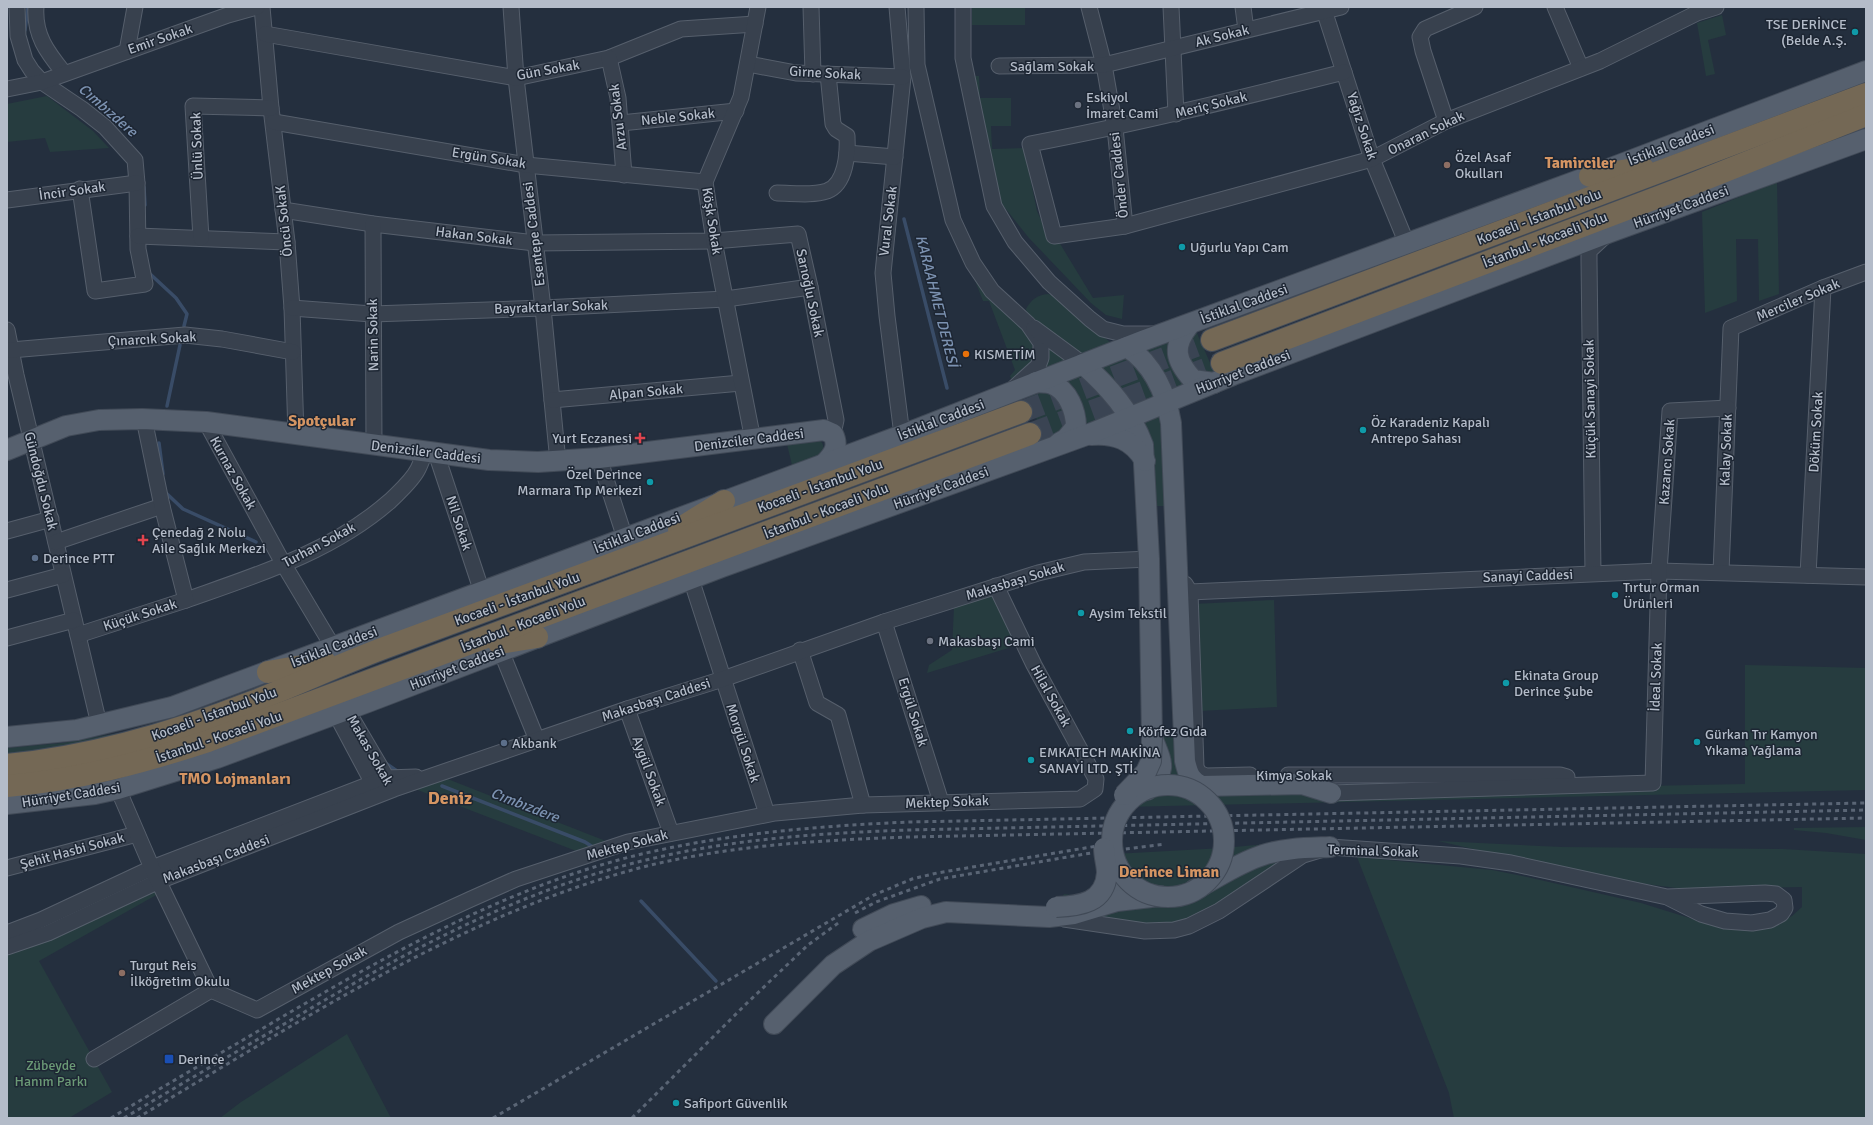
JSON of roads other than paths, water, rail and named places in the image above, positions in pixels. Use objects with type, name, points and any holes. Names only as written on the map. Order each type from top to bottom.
[{"type":"highway","name":"Kocaeli - İstanbul Yolu","points":[[1212,340],[1866,94]]},
{"type":"highway","name":"İstanbul - Kocaeli Yolu","points":[[1222,363],[1683,187],[1866,115]]},
{"type":"highway","points":[[1590,176],[1680,164]]},
{"type":"highway","name":"Kocaeli - İstanbul Yolu","points":[[7,765],[39,762],[94,752],[132,743],[251,702],[365,655],[1021,412]]},
{"type":"highway","name":"İstanbul - Kocaeli Yolu","points":[[7,786],[60,780],[147,761],[276,717],[1030,434]]},
{"type":"highway","points":[[639,554],[724,501]]},
{"type":"highway","points":[[456,649],[537,637]]},
{"type":"highway","points":[[268,672],[365,655]]},
{"type":"main road","name":"İstiklal Caddesi","points":[[1133,353],[1163,334],[1590,176],[1866,71]]},
{"type":"main road","name":"Hürriyet Caddesi","points":[[7,804],[68,798],[118,789],[217,758],[722,567],[1048,449],[1085,435],[1143,409],[1564,250],[1866,139]]},
{"type":"main road","points":[[1173,457],[1179,416],[1186,401],[1205,386],[1193,380],[1183,369],[1178,355],[1180,337],[1189,324]]},
{"type":"main road","points":[[1101,894],[1106,884],[1107,872],[1103,843],[1104,826],[1115,806],[1146,772],[1151,761],[1152,737],[1149,559],[1145,461],[1143,445],[1137,429],[1143,409],[1158,382],[1133,353],[1122,354],[1097,362],[1143,409],[1171,423],[1185,761],[1188,775],[1194,782],[1202,786],[1302,784],[1331,793]]},
{"type":"main road","name":"İstiklal Caddesi","points":[[7,737],[77,730],[172,707],[724,501],[831,449],[902,435],[1036,382],[1097,362]]},
{"type":"main road","points":[[1036,382],[1051,384],[1060,388],[1067,396],[1076,420],[1076,427],[1066,439],[1048,449]]},
{"type":"main road","name":"Denizciler Caddesi","points":[[7,450],[66,426],[79,423],[99,420],[144,419],[206,422],[374,446],[503,461],[558,462],[753,440],[824,430],[831,449]]},
{"type":"main road","points":[[722,567],[744,569],[1037,465],[1074,450],[1085,435],[1108,435],[1129,442],[1139,450],[1145,461]]},
{"type":"main road","points":[[1184,736],[1175,760],[1175,772],[1192,791],[1205,799],[1216,813],[1222,826],[1224,841],[1220,861],[1216,870],[1203,885],[1194,890]]},
{"type":"main road","points":[[1147,790],[1156,781],[1161,772],[1161,760],[1152,737]]},
{"type":"main road","points":[[1053,912],[1081,904],[1112,889],[1118,883],[1118,867],[1112,847],[1114,826],[1126,804],[1137,794],[1167,785],[1210,797],[1331,793]]},
{"type":"main road","points":[[770,1020],[830,951],[862,930],[894,914],[942,901],[1016,903],[1053,912],[1074,914],[1117,901],[1183,895],[1242,864],[1263,855],[1282,850],[1330,847]]},
{"type":"main road","points":[[1118,867],[1126,878],[1136,886],[1147,893],[1160,896]]},
{"type":"street","points":[[36,7],[35,20],[42,45],[64,73]]},
{"type":"street","points":[[127,51],[135,7]]},
{"type":"street","name":"Emir Sokak","points":[[7,89],[42,82],[229,11],[257,7]]},
{"type":"street","name":"Öncü SokaK","points":[[262,7],[272,115],[287,242],[292,308],[292,352],[296,435]]},
{"type":"street","name":"Esentepe Caddesi","points":[[511,7],[516,78],[543,308],[558,462]]},
{"type":"street","name":"Köşk Sokak","points":[[753,440],[714,241],[705,182],[741,97],[758,7]]},
{"type":"street","points":[[777,193],[816,193],[826,191],[834,187],[842,175],[847,153],[847,136],[836,129],[833,124],[821,74],[811,7]]},
{"type":"street","name":"Vural Sokak","points":[[897,7],[903,77],[883,273],[902,435]]},
{"type":"street","points":[[916,7],[917,65],[952,220],[973,264],[992,291],[1028,324],[1097,362]]},
{"type":"street","points":[[963,7],[963,58],[994,206],[1015,242],[1049,282],[1103,330],[1133,353]]},
{"type":"street","name":"Önder Caddesi","points":[[1089,7],[1104,65],[1115,128],[1124,226]]},
{"type":"street","points":[[1171,7],[1176,114]]},
{"type":"street","points":[[1243,7],[1246,30]]},
{"type":"street","name":"Ak Sokak","points":[[1104,65],[1246,30],[1323,9],[1341,7]]},
{"type":"street","points":[[1446,121],[1423,51],[1420,37],[1422,32],[1426,29],[1475,7]]},
{"type":"street","points":[[1555,7],[1581,68]]},
{"type":"street","name":"Onaran Sokak","points":[[1030,144],[1054,236],[1124,226],[1372,159],[1446,121],[1581,68],[1696,10],[1716,7]]},
{"type":"street","name":"Yağız Sokak","points":[[1323,9],[1372,159],[1407,244]]},
{"type":"street","points":[[14,14],[18,36],[26,60],[32,71],[42,82],[82,109],[104,127],[135,160],[137,167],[140,262],[145,284],[95,291],[80,190]]},
{"type":"street","name":"Gün Sokak","points":[[265,34],[516,78],[609,58],[681,29],[755,24]]},
{"type":"street","name":"Arzu Sokak","points":[[609,58],[615,83],[621,123],[624,175]]},
{"type":"street","name":"Girne Sokak","points":[[748,64],[796,73],[903,77]]},
{"type":"street","name":"Sağlam Sokak","points":[[999,66],[1104,65]]},
{"type":"street","name":"Meriç Sokak","points":[[1030,144],[1115,128],[1344,72]]},
{"type":"street","name":"Ünlü Sokak","points":[[201,238],[193,106],[272,115]]},
{"type":"street","name":"Neble Sokak","points":[[621,123],[736,111]]},
{"type":"street","name":"Ergün Sokak","points":[[272,115],[526,165],[705,182]]},
{"type":"street","points":[[847,153],[895,157]]},
{"type":"street","name":"İncir Sokak","points":[[7,200],[137,183]]},
{"type":"street","name":"Hakan Sokak","points":[[283,210],[373,224],[535,243],[714,241]]},
{"type":"street","name":"Narin Sokak","points":[[373,224],[372,314],[374,446]]},
{"type":"street","name":"Sarıoğlu Sokak","points":[[714,241],[798,234],[836,420],[831,449]]},
{"type":"street","points":[[1564,250],[1577,249],[1589,251],[1597,241],[1608,234]]},
{"type":"street","points":[[138,236],[287,242]]},
{"type":"street","name":"Küçük Sanayi Sokak","points":[[1589,251],[1593,573]]},
{"type":"street","name":"Merciler Sokak","points":[[1731,328],[1823,288],[1866,272]]},
{"type":"street","name":"Bayraktarlar Sokak","points":[[292,308],[372,314],[543,308],[726,299],[810,287]]},
{"type":"street","name":"Döküm Sokak","points":[[1808,575],[1823,288]]},
{"type":"street","points":[[1008,393],[1033,372],[1041,358],[1040,343],[1028,324]]},
{"type":"street","name":"Kalay Sokak","points":[[1721,572],[1731,328]]},
{"type":"street","name":"Gündoğdu Sokak","points":[[7,330],[11,350],[11,376],[31,440],[51,519],[99,724]]},
{"type":"street","points":[[1103,330],[1123,334],[1163,334]]},
{"type":"street","name":"Çınarcık Sokak","points":[[11,350],[185,335],[222,339],[292,352]]},
{"type":"street","name":"Alpan Sokak","points":[[552,400],[741,383]]},
{"type":"street","name":"Kazancı Sokak","points":[[1659,571],[1670,411],[1728,408]]},
{"type":"street","name":"Küçük Sokak","points":[[78,636],[186,600],[162,506],[144,419]]},
{"type":"street","name":"Kurnaz Sokak","points":[[206,422],[284,565],[334,647]]},
{"type":"street","name":"Turhan Sokak","points":[[186,600],[284,565],[346,533],[380,509],[402,490],[431,452]]},
{"type":"street","name":"Nil Sokak","points":[[431,452],[482,592]]},
{"type":"street","points":[[598,458],[625,538]]},
{"type":"street","points":[[56,542],[162,506]]},
{"type":"street","points":[[7,531],[51,519]]},
{"type":"street","name":"Makasbaşı Sokak","points":[[884,622],[1038,573],[1084,562],[1149,559]]},
{"type":"street","name":"Sanayi Caddesi","points":[[1190,592],[1659,571],[1866,577]]},
{"type":"street","name":"İdeal Sokak","points":[[1653,783],[1659,571]]},
{"type":"street","name":"Kimya Sokak","points":[[1178,572],[1190,592],[1195,757],[1196,767],[1199,773],[1206,776],[1560,775],[1593,784]]},
{"type":"street","points":[[7,590],[63,575]]},
{"type":"street","name":"Morgül Sokak","points":[[691,579],[767,814]]},
{"type":"street","name":"Hilal Sokak","points":[[996,586],[1034,665],[1096,779],[1095,789],[1080,799]]},
{"type":"street","points":[[7,638],[74,620]]},
{"type":"street","name":"Makasbaşı Caddesi","points":[[7,933],[383,786],[427,777],[627,709],[723,679],[800,650],[884,622]]},
{"type":"street","name":"Ergül Sokak","points":[[884,622],[941,802]]},
{"type":"street","points":[[800,650],[817,703],[838,715],[863,805]]},
{"type":"street","points":[[501,651],[537,740]]},
{"type":"street","name":"Aygül Sokak","points":[[627,709],[671,833]]},
{"type":"street","name":"Makas Sokak","points":[[341,712],[383,786]]},
{"type":"street","name":"Kimya Sokak","points":[[1331,793],[1653,783]]},
{"type":"street","points":[[94,1059],[211,990],[155,874],[118,789]]},
{"type":"street","name":"Mektep Sokak","points":[[211,990],[257,1010],[399,932],[516,879],[628,842],[767,814],[863,805],[1080,799]]},
{"type":"street","name":"Şehit Hasbi Sokak","points":[[7,868],[137,834]]},
{"type":"street","name":"Terminal Sokak","points":[[1053,912],[1145,931],[1174,930],[1189,926],[1219,911],[1303,855],[1330,847],[1468,857],[1511,863],[1666,897]]},
{"type":"street","name":"Makasbaşı Caddesi","points":[[7,947],[48,933],[155,874]]},
{"type":"street","points":[[1765,893],[1776,894],[1784,900],[1784,908],[1782,914],[1770,920],[1752,923],[1725,921],[1701,914],[1666,897],[1765,893]]},
{"type":"waterway","name":"Cımbızdere","points":[[25,30],[28,7]]},
{"type":"waterway","name":"Cımbızdere","points":[[144,187],[145,205]]},
{"type":"waterway","name":"KARAAHMET DERESİ","points":[[904,219],[947,388]]},
{"type":"waterway","name":"Cımbızdere","points":[[148,272],[176,298],[187,314],[184,326]]},
{"type":"waterway","name":"Cımbızdere","points":[[167,406],[180,345]]},
{"type":"waterway","name":"Cımbızdere","points":[[159,443],[163,474]]},
{"type":"waterway","name":"Cımbızdere","points":[[165,492],[183,509],[256,542]]},
{"type":"waterway","name":"Cımbızdere","points":[[384,762],[397,771]]},
{"type":"waterway","name":"Cımbızdere","points":[[442,786],[585,842],[596,849]]},
{"type":"waterway","name":"Cımbızdere","points":[[641,901],[716,981]]},
{"type":"tunnel","points":[[1021,412],[1212,340]]},
{"type":"tunnel","points":[[1030,434],[1222,363]]},
{"type":"railway","points":[[111,1118],[330,989],[460,920],[551,882],[598,866],[646,853],[711,840],[810,828],[909,822],[1866,803]]},
{"type":"railway","points":[[124,1118],[372,973],[505,907],[598,873],[646,860],[711,847],[810,835],[909,830],[1866,810]]},
{"type":"railway","points":[[137,1118],[259,1045],[383,974],[512,912],[578,887],[647,866],[712,853],[745,848],[811,842],[909,837],[1866,818]]},
{"type":"railway","points":[[855,913],[876,902],[940,879],[1085,854],[1165,844]]},
{"type":"railway","points":[[493,1118],[874,895],[912,879],[937,873],[1097,846]]},
{"type":"railway","points":[[632,1118],[746,1004],[808,945],[841,921]]},
{"type":"place","name":"TSE DERİNCE (Belde A.Ş.","points":[[1855,32]]},
{"type":"place","name":"Eskiyol İmaret Cami","points":[[1078,105]]},
{"type":"place","name":"Özel Asaf Okulları","points":[[1447,165]]},
{"type":"place","name":"Uğurlu Yapı Cam","points":[[1182,247]]},
{"type":"place","name":"KISMETİM","points":[[966,354]]},
{"type":"place","name":"Öz Karadeniz Kapalı Antrepo Sahası","points":[[1363,430]]},
{"type":"place","name":"Yurt Eczanesi","points":[[640,438]]},
{"type":"place","name":"Özel Derince Marmara Tıp Merkezi","points":[[650,482]]},
{"type":"place","name":"Çenedağ 2 Nolu Aile Sağlık Merkezi","points":[[143,540]]},
{"type":"place","name":"Derince PTT","points":[[35,558]]},
{"type":"place","name":"Tırtur Orman Ürünleri","points":[[1615,595]]},
{"type":"place","name":"Aysim Tekstil","points":[[1081,613]]},
{"type":"place","name":"Makasbaşı Cami","points":[[930,641]]},
{"type":"place","name":"Ekinata Group Derince Şube","points":[[1506,683]]},
{"type":"place","name":"Körfez Gıda","points":[[1130,731]]},
{"type":"place","name":"Gürkan Tır Kamyon Yıkama Yağlama","points":[[1697,742]]},
{"type":"place","name":"Akbank","points":[[504,743]]},
{"type":"place","name":"EMKATECH MAKİNA SANAYİ LTD. ŞTİ.","points":[[1031,760]]},
{"type":"place","name":"Turgut Reis İlköğretim Okulu","points":[[122,973]]},
{"type":"place","name":"Derince","points":[[169,1059]]},
{"type":"place","name":"Safiport Güvenlik","points":[[676,1103]]},
{"type":"district","name":"Tamirciler","points":[[1580,163]]},
{"type":"district","name":"Spotçular","points":[[322,421]]},
{"type":"district","name":"TMO Lojmanları","points":[[235,779]]},
{"type":"district","name":"Deniz","points":[[450,798]]},
{"type":"district","name":"Derince Liman","points":[[1169,872]]},
{"type":"park label","name":"Zübeyde Hanım Parkı","points":[[51,1074]]}]
